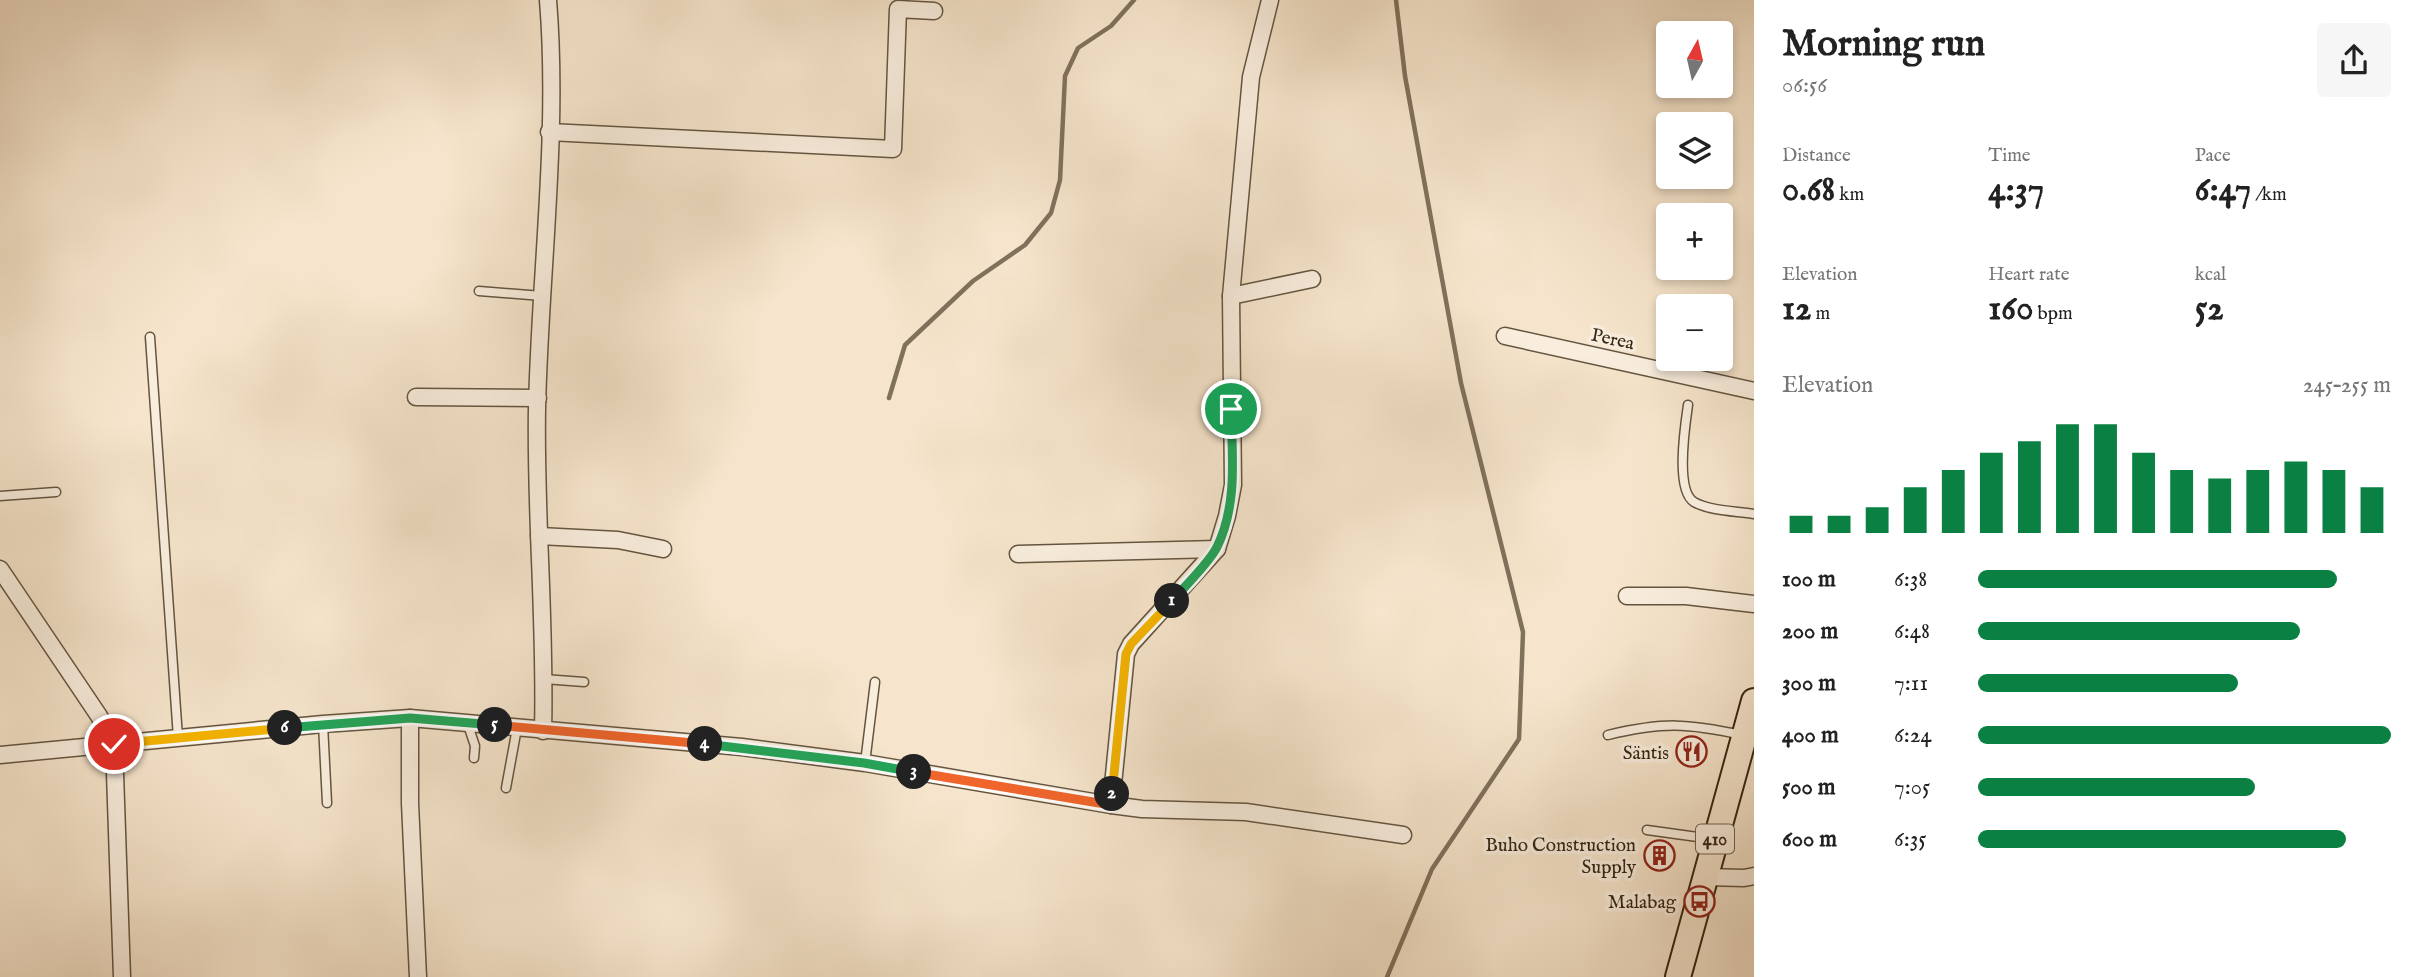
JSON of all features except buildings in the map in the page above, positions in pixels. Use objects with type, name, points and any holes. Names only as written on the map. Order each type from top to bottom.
[{"type":"main road","name":"410","points":[[1678,977],[1715,839],[1747,743],[1754,701]]},
{"type":"street","points":[[542,731],[544,679],[538,398],[549,132],[551,35],[548,0]]},
{"type":"street","points":[[1111,805],[1126,654],[1131,644],[1217,549],[1227,516],[1233,485],[1231,296],[1251,77],[1270,0]]},
{"type":"street","points":[[549,132],[893,149],[898,4],[934,11]]},
{"type":"street","points":[[1231,296],[1312,279]]},
{"type":"street","name":"Perea","points":[[1504,336],[1754,391]]},
{"type":"street","points":[[416,397],[538,398]]},
{"type":"street","points":[[540,536],[618,540],[663,549]]},
{"type":"street","points":[[1018,554],[1217,549]]},
{"type":"street","points":[[0,569],[99,716],[114,744],[122,977]]},
{"type":"street","points":[[1627,596],[1686,597],[1754,604]]},
{"type":"street","points":[[0,755],[410,718],[742,747],[864,763],[1111,805],[1142,809],[1246,813],[1402,835]]},
{"type":"street","points":[[410,718],[410,803],[418,977]]},
{"type":"street","points":[[1705,877],[1754,876]]},
{"type":"lane","points":[[479,291],[542,296]]},
{"type":"lane","points":[[150,337],[178,738]]},
{"type":"lane","points":[[1688,405],[1684,438],[1684,484],[1687,493],[1692,501],[1705,506],[1754,514]]},
{"type":"lane","points":[[0,496],[56,492]]},
{"type":"lane","points":[[544,679],[584,682]]},
{"type":"lane","points":[[864,763],[875,682]]},
{"type":"lane","points":[[467,722],[475,746],[474,758]]},
{"type":"lane","points":[[323,724],[327,803]]},
{"type":"lane","points":[[1608,735],[1652,725],[1683,724],[1747,743]]},
{"type":"lane","points":[[506,788],[517,728]]},
{"type":"lane","points":[[1647,830],[1715,839]]},
{"type":"waterway","points":[[889,398],[905,345],[973,281],[1025,245],[1051,213],[1060,180],[1065,76],[1078,48],[1111,26],[1134,0]]},
{"type":"waterway","points":[[1387,977],[1432,869],[1519,739],[1523,632],[1461,383],[1405,76],[1396,0]]},
{"type":"place","name":"Säntis","points":[[1692,752]]},
{"type":"place","name":"Buho Construction Supply","points":[[1659,855]]},
{"type":"place","name":"Malabag","points":[[1699,901]]},
{"type":"route","points":[[114,744],[410,718],[742,747],[864,763],[1111,805],[1126,654],[1131,644],[1217,549],[1233,485],[1231,409]]}]
